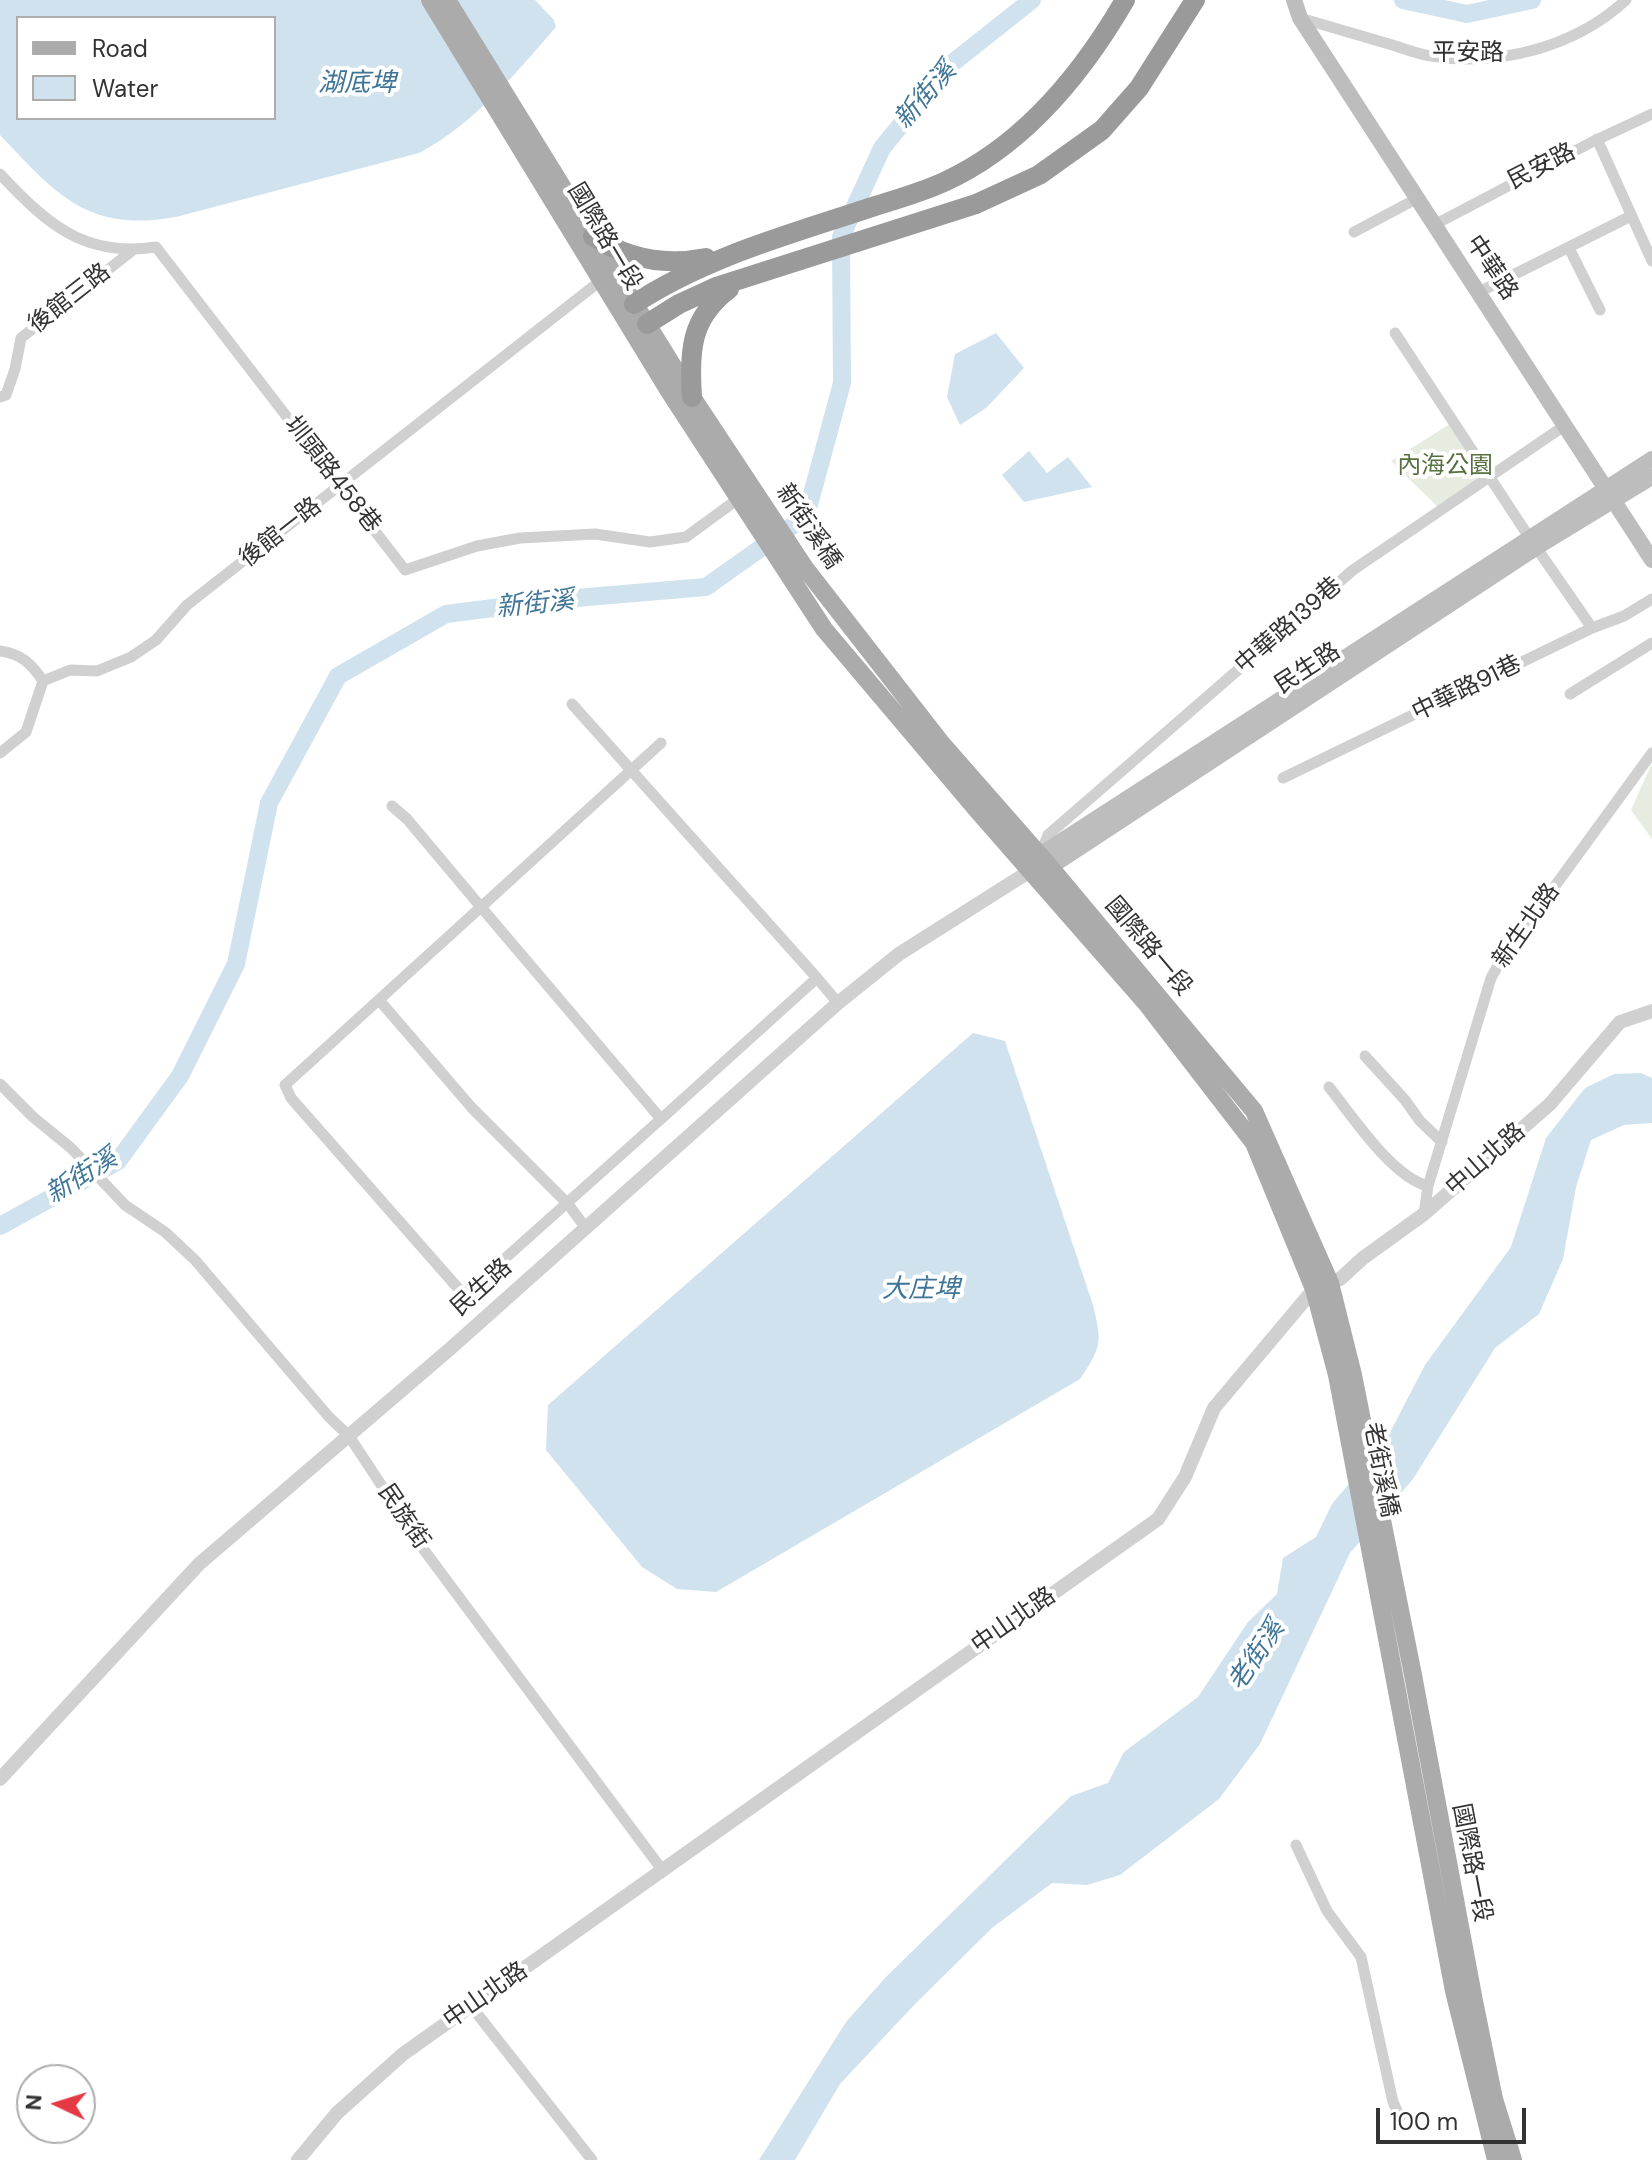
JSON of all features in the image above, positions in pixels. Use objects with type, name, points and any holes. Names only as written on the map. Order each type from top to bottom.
[{"type":"highway","points":[[634,304],[666,283],[733,253],[942,183],[984,160],[1047,107],[1079,71],[1101,42],[1125,0]]},
{"type":"highway","points":[[638,325],[716,287],[976,204],[1039,175],[1102,130],[1160,59],[1195,0]]},
{"type":"highway","points":[[593,236],[627,255],[659,260],[699,259],[733,253]]},
{"type":"highway","points":[[692,397],[690,369],[697,327],[706,309],[741,279]]},
{"type":"main road","name":"國際路一段","points":[[430,0],[745,493]]},
{"type":"main road","name":"國際路一段","points":[[447,0],[593,236],[608,275],[634,304]]},
{"type":"main road","name":"中華路","points":[[1294,0],[1300,18],[1652,560]]},
{"type":"main road","points":[[634,304],[638,325]]},
{"type":"main road","name":"國際路一段","points":[[638,325],[692,397],[745,493]]},
{"type":"main road","points":[[1608,495],[1652,459]]},
{"type":"main road","points":[[1608,495],[1652,477]]},
{"type":"main road","name":"新街溪橋","points":[[745,493],[825,595]]},
{"type":"main road","name":"新街溪橋","points":[[745,493],[806,603]]},
{"type":"main road","name":"民生路","points":[[1040,864],[1608,495]]},
{"type":"main road","name":"國際路一段","points":[[825,595],[1040,864],[1254,1111],[1322,1286],[1345,1375]]},
{"type":"main road","name":"國際路一段","points":[[806,603],[834,641],[1040,864]]},
{"type":"main road","name":"老街溪橋","points":[[1345,1375],[1383,1574]]},
{"type":"main road","name":"國際路一段","points":[[1383,1574],[1454,1991],[1496,2160]]},
{"type":"main road","name":"國際路一段","points":[[1383,1574],[1413,1675],[1442,1843],[1494,2099],[1513,2160]]},
{"type":"street","name":"平安路","points":[[1300,18],[1430,56],[1507,56],[1553,44],[1590,27],[1626,0]]},
{"type":"street","name":"民安路","points":[[1434,225],[1597,139],[1652,114]]},
{"type":"street","points":[[1597,139],[1652,261]]},
{"type":"street","name":"圳頭路458巷","points":[[0,174],[36,213],[80,240],[133,250],[156,247],[405,570],[477,546],[520,538],[595,534],[650,542],[686,537],[745,493]]},
{"type":"street","points":[[1354,232],[1418,198]]},
{"type":"street","points":[[1479,292],[1631,216]]},
{"type":"street","points":[[1569,248],[1600,310]]},
{"type":"street","name":"後館三路","points":[[0,397],[6,395],[6,374],[15,369],[21,338],[133,250]]},
{"type":"street","name":"後館一路","points":[[43,681],[70,670],[97,671],[131,657],[156,640],[187,605],[608,275]]},
{"type":"street","points":[[1395,333],[1592,628]]},
{"type":"street","name":"中華路139巷","points":[[1040,864],[1048,835],[1353,570],[1564,426]]},
{"type":"street","name":"中華路91巷","points":[[1283,778],[1592,628],[1624,616],[1652,599]]},
{"type":"street","points":[[1570,694],[1652,643]]},
{"type":"street","points":[[0,651],[13,653],[31,663],[43,681],[26,732],[0,753]]},
{"type":"street","points":[[572,704],[838,1003]]},
{"type":"street","points":[[661,743],[633,772],[285,1085],[291,1098],[464,1295],[817,978]]},
{"type":"street","name":"新生北路","points":[[1424,1214],[1428,1186],[1491,978],[1652,753]]},
{"type":"street","points":[[392,806],[407,819],[661,1119]]},
{"type":"street","name":"民生路","points":[[0,1779],[199,1564],[349,1436],[838,1003],[899,954],[1040,864]]},
{"type":"street","points":[[380,1001],[472,1108],[568,1204],[585,1227]]},
{"type":"street","name":"中山北路","points":[[298,2160],[337,2113],[403,2054],[1158,1519],[1185,1477],[1214,1408],[1322,1286],[1340,1279],[1363,1258],[1424,1214],[1550,1104],[1620,1022],[1652,1011]]},
{"type":"street","points":[[1365,1056],[1442,1142]]},
{"type":"street","name":"民族街","points":[[0,1084],[33,1117],[71,1148],[136,1214],[165,1232],[195,1260],[329,1417],[349,1436],[424,1550],[663,1871]]},
{"type":"street","points":[[1329,1087],[1375,1144],[1412,1183],[1428,1186]]},
{"type":"street","points":[[1296,1845],[1327,1911],[1361,1957],[1393,2102],[1400,2117]]},
{"type":"street","points":[[471,2006],[592,2160]]},
{"type":"green space","name":"內海公園","points":[[1453,422],[1490,479],[1442,511],[1391,461]]},
{"type":"green space","points":[[1652,765],[1652,839],[1631,810]]},
{"type":"water","name":"湖底埤","points":[[0,0],[535,0],[554,20],[556,27],[476,113],[419,153],[176,217],[145,220],[96,214],[57,191],[0,135]]},
{"type":"water","points":[[996,333],[1024,368],[986,408],[960,425],[947,397],[955,354]]},
{"type":"water","points":[[1029,451],[1047,473],[1068,457],[1092,487],[1024,502],[1002,475]]},
{"type":"water","name":"大庄埤","points":[[973,1033],[1005,1041],[1093,1305],[1099,1336],[1093,1359],[1080,1379],[716,1592],[677,1589],[642,1567],[546,1450],[548,1405]]},
{"type":"water","name":"老街溪","points":[[1641,1073],[1652,1078],[1652,1123],[1624,1125],[1591,1140],[1576,1187],[1563,1259],[1539,1314],[1495,1348],[1413,1479],[1350,1553],[1260,1744],[1219,1799],[1120,1875],[1087,1885],[1052,1883],[992,1928],[840,2084],[795,2160],[759,2160],[846,2022],[886,1977],[1071,1796],[1108,1783],[1124,1752],[1198,1697],[1248,1622],[1277,1594],[1283,1558],[1316,1537],[1332,1504],[1386,1440],[1425,1365],[1511,1247],[1546,1138],[1585,1088],[1614,1074]]},
{"type":"waterway","name":"新街溪","points":[[0,1226],[118,1161],[180,1076],[236,964],[269,803],[338,676],[446,614],[564,599],[706,587],[806,516],[842,383],[841,237],[882,148],[950,65],[1032,0]]},
{"type":"waterway","name":"新街溪","points":[[1403,0],[1467,14],[1532,0]]}]
